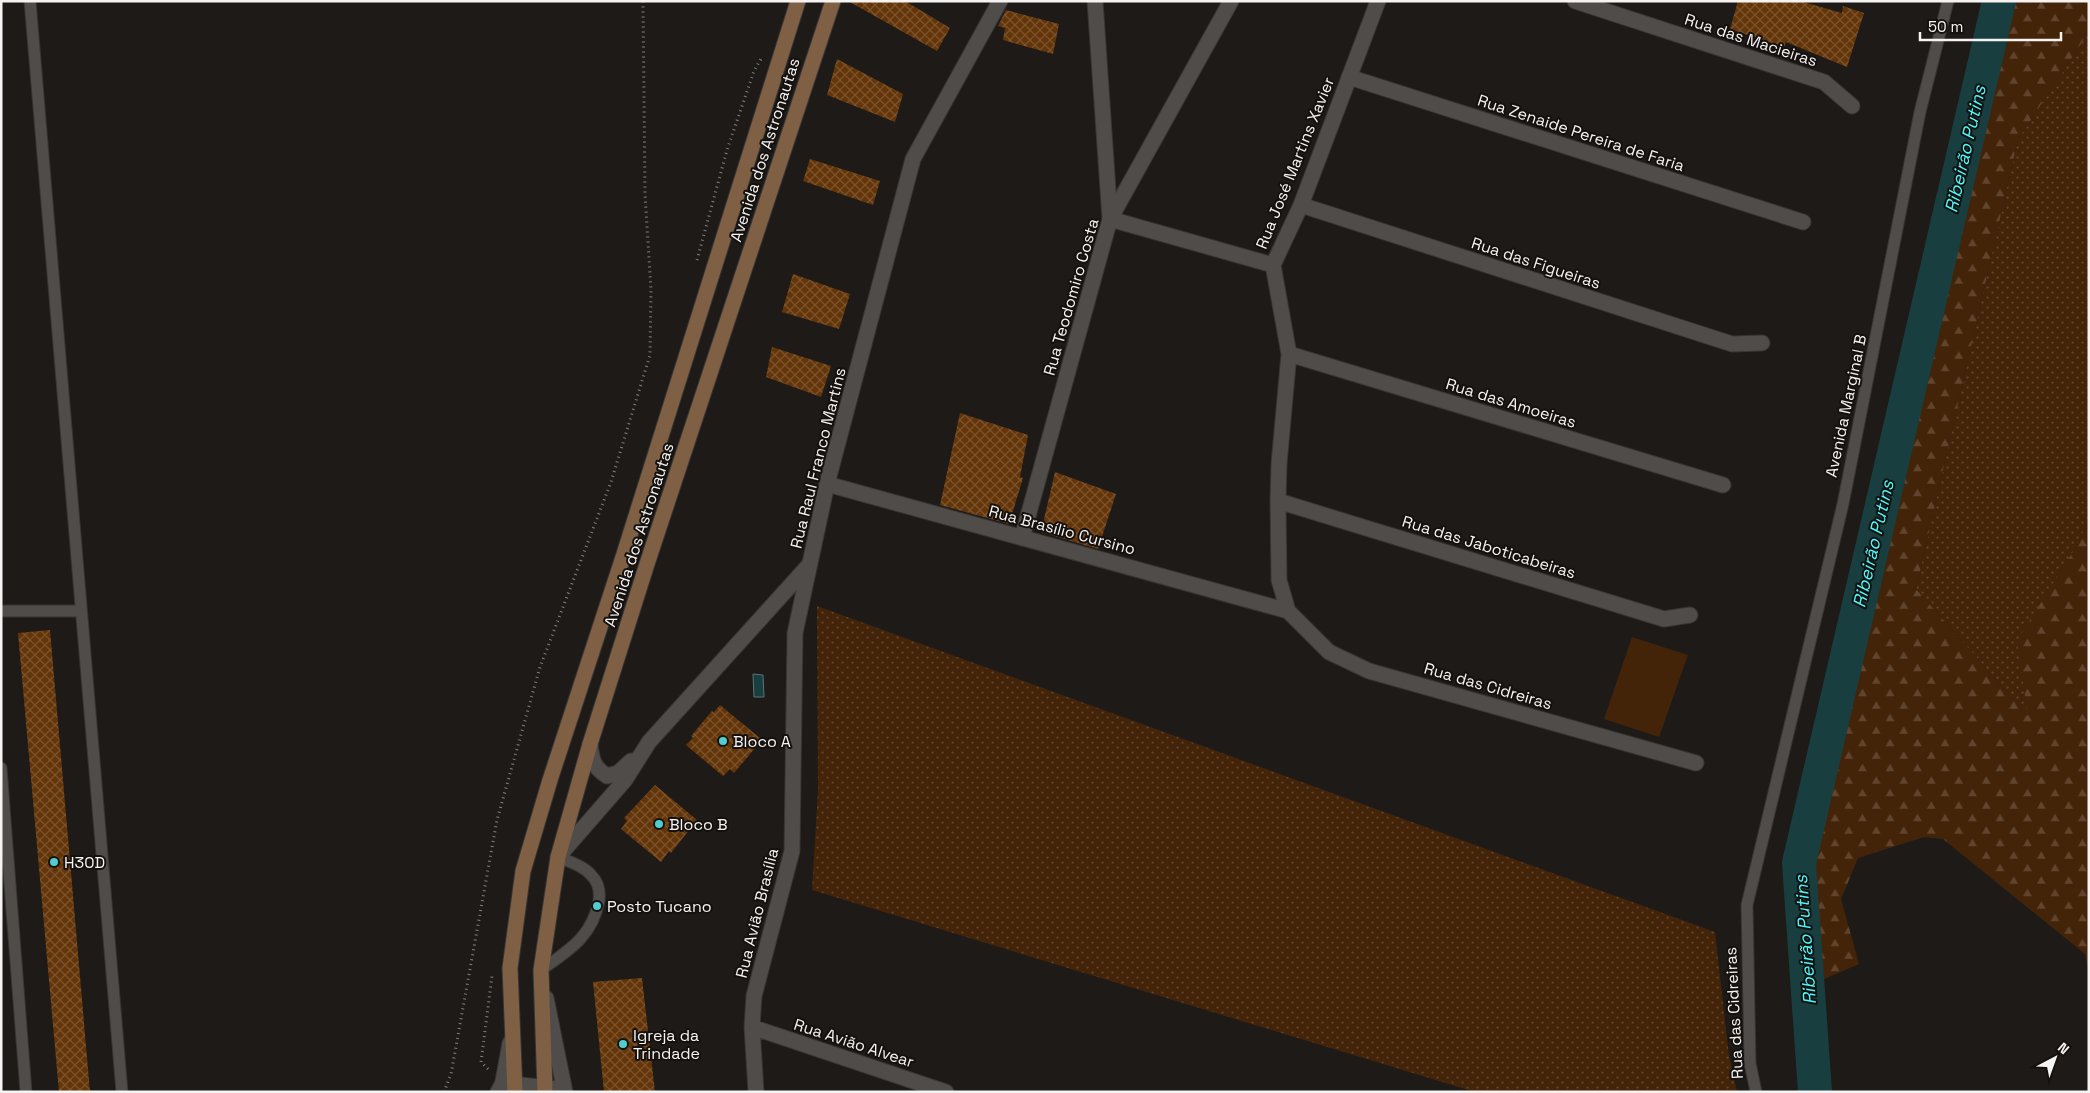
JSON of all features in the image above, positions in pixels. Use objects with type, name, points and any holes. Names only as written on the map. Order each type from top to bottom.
[{"type":"main road","name":"Avenida dos Astronautas","points":[[506,1088],[512,1030],[510,968],[523,871],[550,780],[630,535],[798,1]]},
{"type":"main road","name":"Avenida dos Astronautas","points":[[545,1090],[541,970],[558,857],[590,744],[647,564],[833,1]]},
{"type":"street","name":"Rua Raul Franco Martins","points":[[558,857],[625,780],[649,742],[810,564],[827,484],[913,158],[1000,1]]},
{"type":"street","points":[[1095,1],[1110,219],[1273,265]]},
{"type":"street","name":"Rua Teodomiro Costa","points":[[1022,538],[1110,219],[1231,1]]},
{"type":"street","name":"Rua José Martins Xavier","points":[[1288,611],[1280,580],[1278,501],[1279,464],[1289,354],[1273,265],[1301,206],[1378,1]]},
{"type":"street","name":"Rua das Macieiras","points":[[1574,1],[1824,82],[1852,106]]},
{"type":"street","name":"Rua Zenaide Pereira de Faria","points":[[1348,77],[1803,222]]},
{"type":"street","name":"Rua das Figueiras","points":[[1301,206],[1732,344],[1762,343]]},
{"type":"street","name":"Rua das Amoeiras","points":[[1289,354],[1723,485]]},
{"type":"street","name":"Rua Brasílio Cursino","points":[[827,484],[1288,611]]},
{"type":"street","name":"Rua das Jaboticabeiras","points":[[1278,501],[1664,619],[1690,615]]},
{"type":"street","name":"Rua Avião Brasília","points":[[756,1092],[752,1027],[754,996],[792,851],[795,633],[810,564]]},
{"type":"street","name":"Rua das Cidreiras","points":[[1288,611],[1329,652],[1369,671],[1696,763]]},
{"type":"street","points":[[590,744],[592,762],[596,769],[607,776],[618,774],[649,742]]},
{"type":"street","points":[[506,1088],[565,1091],[541,970]]},
{"type":"street","name":"Rua Avião Alvear","points":[[752,1027],[946,1092]]},
{"type":"lane","points":[[30,1],[122,1092]]},
{"type":"lane","name":"Avenida Marginal B","points":[[1768,816],[1842,504],[1920,112],[1948,1]]},
{"type":"lane","points":[[1,611],[81,611]]},
{"type":"lane","points":[[1,768],[26,1092]]},
{"type":"lane","name":"Rua das Cidreiras","points":[[1756,1092],[1750,1063],[1747,905],[1768,816]]},
{"type":"lane","points":[[541,970],[567,952],[585,936],[596,916],[600,890],[593,876],[578,866],[558,857]]},
{"type":"path","points":[[444,1092],[451,1074],[497,820],[505,791],[540,667],[611,482],[650,356],[651,290],[645,194],[643,1]]},
{"type":"green space","points":[[1999,1],[2089,1],[2089,32],[2018,139],[1916,589],[2028,716],[2017,641],[2079,542],[2089,518],[2089,973],[2085,954],[1943,839],[1924,837],[1858,858],[1841,899],[1859,964],[1808,986],[1799,863]]},
{"type":"green space","points":[[2089,32],[2089,518],[2079,542],[2029,717],[1916,589],[2018,139]]},
{"type":"green space","points":[[817,606],[1715,932],[1729,1056],[1737,1092],[1475,1092],[812,890],[818,791]]},
{"type":"green space","points":[[1632,637],[1688,655],[1659,737],[1604,719]]},
{"type":"water","points":[[753,674],[763,675],[764,697],[754,697]]},
{"type":"building","points":[[848,1],[905,1],[950,28],[937,51]]},
{"type":"building","points":[[1738,1],[1800,1],[1842,13],[1843,6],[1864,13],[1847,67],[1786,42],[1784,47],[1730,29]]},
{"type":"building","points":[[1006,10],[1059,24],[1053,54],[1003,40],[1005,28],[998,26]]},
{"type":"building","points":[[837,59],[903,94],[895,122],[827,95]]},
{"type":"building","points":[[810,159],[880,181],[873,205],[803,181]]},
{"type":"building","points":[[793,274],[850,294],[839,329],[782,312]]},
{"type":"building","points":[[772,347],[831,366],[821,397],[766,377]]},
{"type":"building","points":[[960,413],[1028,435],[1020,477],[1023,478],[1009,524],[940,505]]},
{"type":"building","points":[[1055,472],[1116,494],[1098,549],[1041,532]]},
{"type":"building","name":"H30D","points":[[50,630],[90,1092],[59,1092],[18,633]]},
{"type":"building","name":"Bloco A","points":[[720,705],[760,738],[754,745],[756,747],[734,773],[730,769],[723,776],[686,745],[712,711],[714,712]]},
{"type":"building","name":"Bloco B","points":[[655,785],[697,820],[671,853],[669,851],[661,862],[621,829],[627,821],[624,818]]},
{"type":"building","points":[[642,978],[655,1092],[604,1092],[593,982]]},
{"type":"waterway","name":"Ribeirão Putins","points":[[1815,1092],[1799,863],[1999,1]]},
{"type":"place","name":"Bloco A","points":[[723,741]]},
{"type":"place","name":"Bloco B","points":[[659,824]]},
{"type":"place","name":"H30D","points":[[54,862]]},
{"type":"place","name":"Posto Tucano","points":[[597,906]]},
{"type":"place","name":"Igreja da Trindade","points":[[623,1044]]}]
